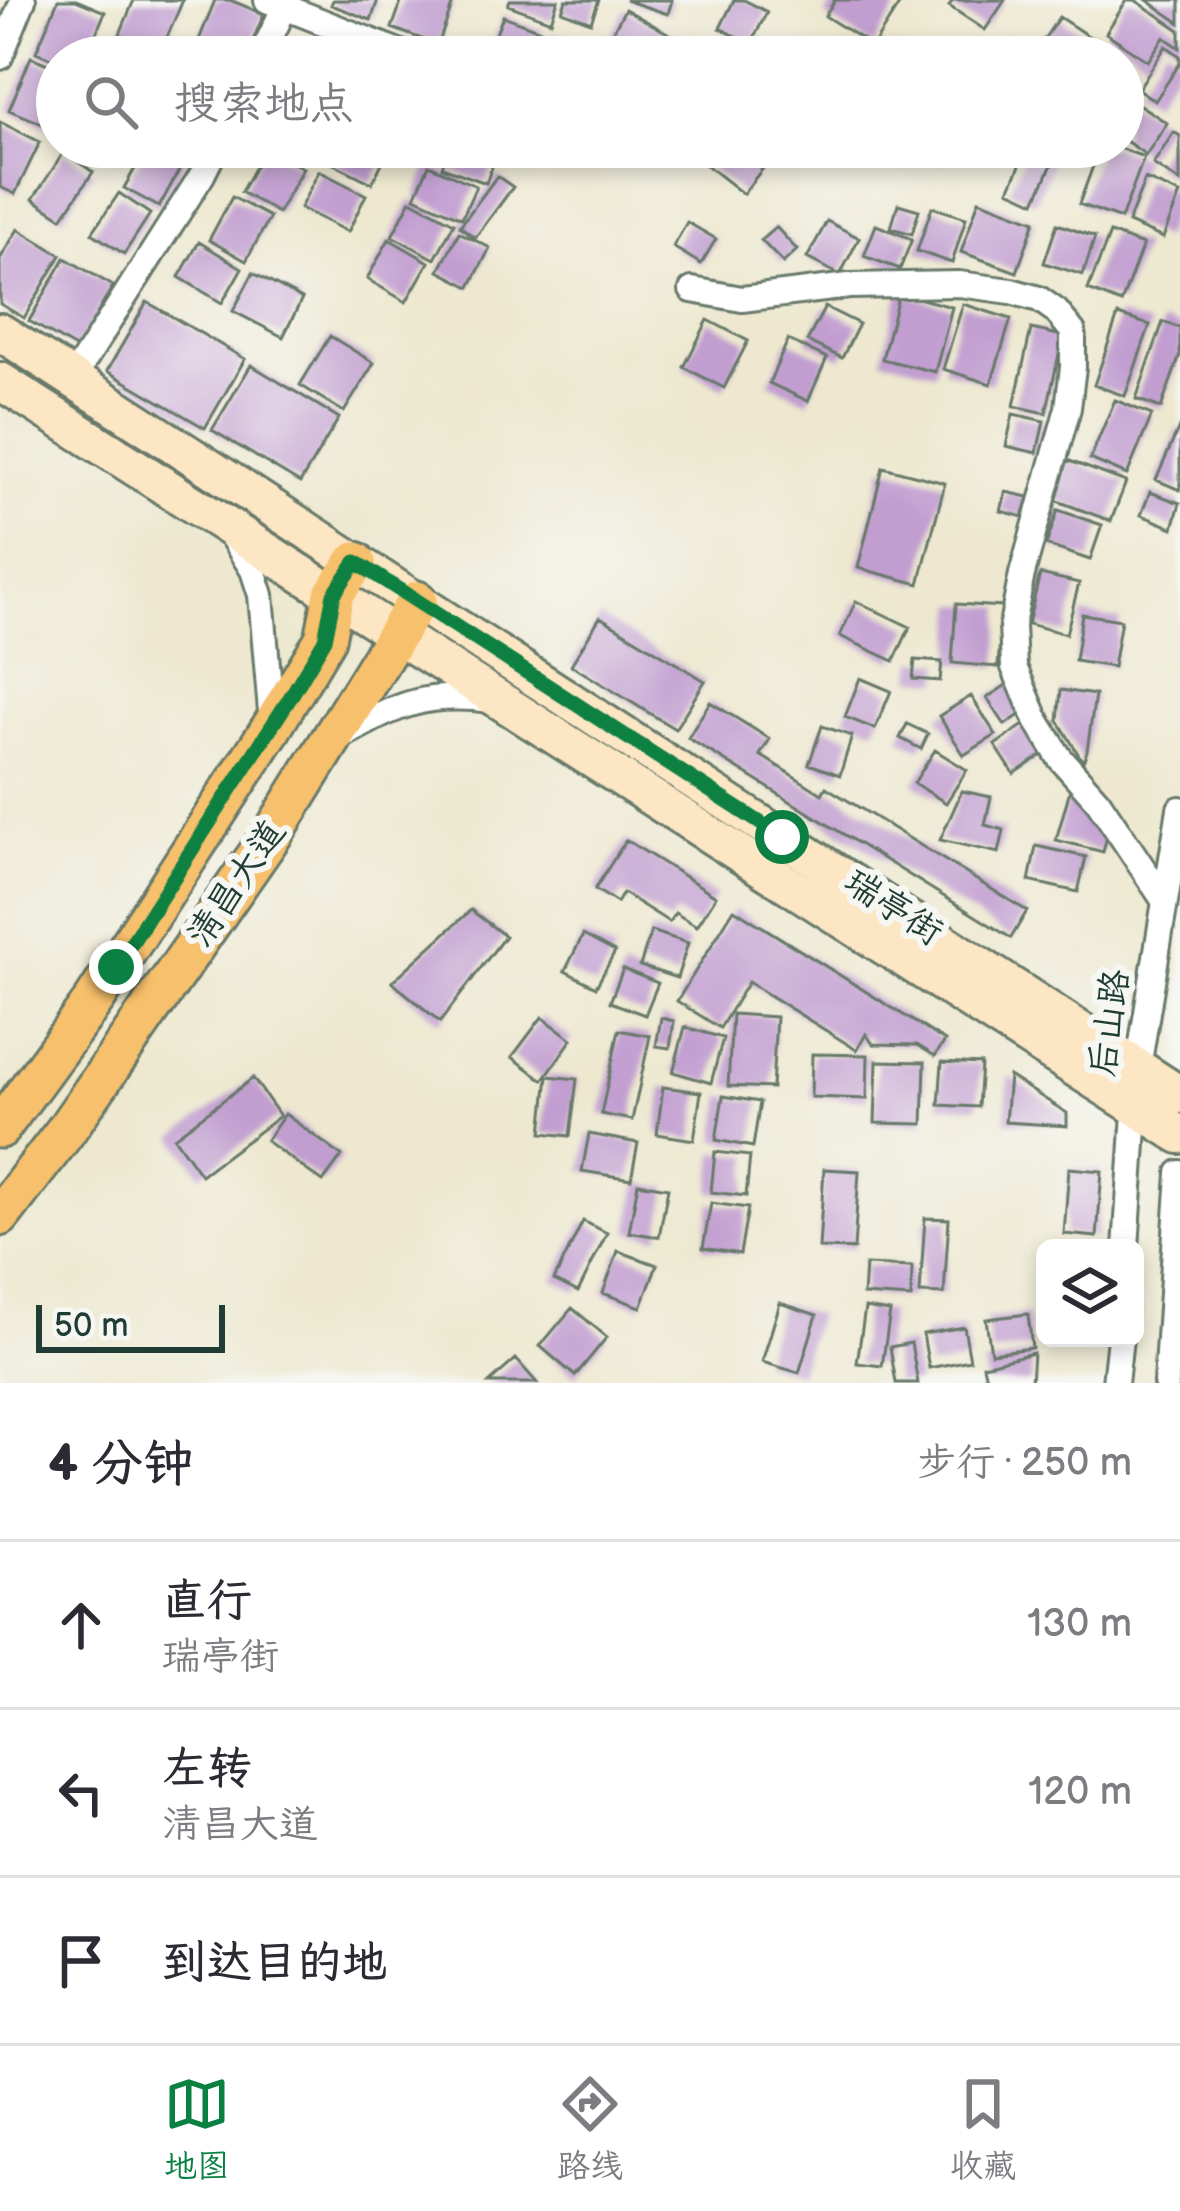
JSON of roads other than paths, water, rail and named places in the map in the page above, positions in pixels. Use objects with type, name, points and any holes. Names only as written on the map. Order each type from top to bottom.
[{"type":"main road","name":"瑞亭街","points":[[0,332],[73,378],[345,578],[1180,1095]]},
{"type":"main road","name":"瑞亭街","points":[[0,381],[225,524],[345,578]]},
{"type":"main road","name":"清昌大道","points":[[0,1128],[95,999],[272,727],[325,639],[345,578]]},
{"type":"main road","name":"瑞亭街","points":[[408,617],[504,702],[1180,1135]]},
{"type":"main road","name":"清昌大道","points":[[0,1216],[275,830],[408,617]]},
{"type":"street","points":[[0,58],[23,0]]},
{"type":"street","points":[[268,36],[280,3],[361,36]]},
{"type":"street","points":[[73,378],[206,168]]},
{"type":"street","points":[[692,290],[742,298],[849,286],[959,284],[1039,299],[1073,332],[1068,408],[1012,626],[1014,667],[1037,721],[1060,758],[1098,801],[1163,900]]},
{"type":"street","points":[[225,524],[253,570],[261,595],[272,727]]},
{"type":"street","points":[[330,742],[380,715],[428,697],[504,702]]},
{"type":"street","name":"后山路","points":[[1127,1239],[1138,1068],[1180,809]]},
{"type":"street","points":[[1166,1383],[1180,1173]]},
{"type":"street","points":[[1115,1383],[1119,1347]]}]
